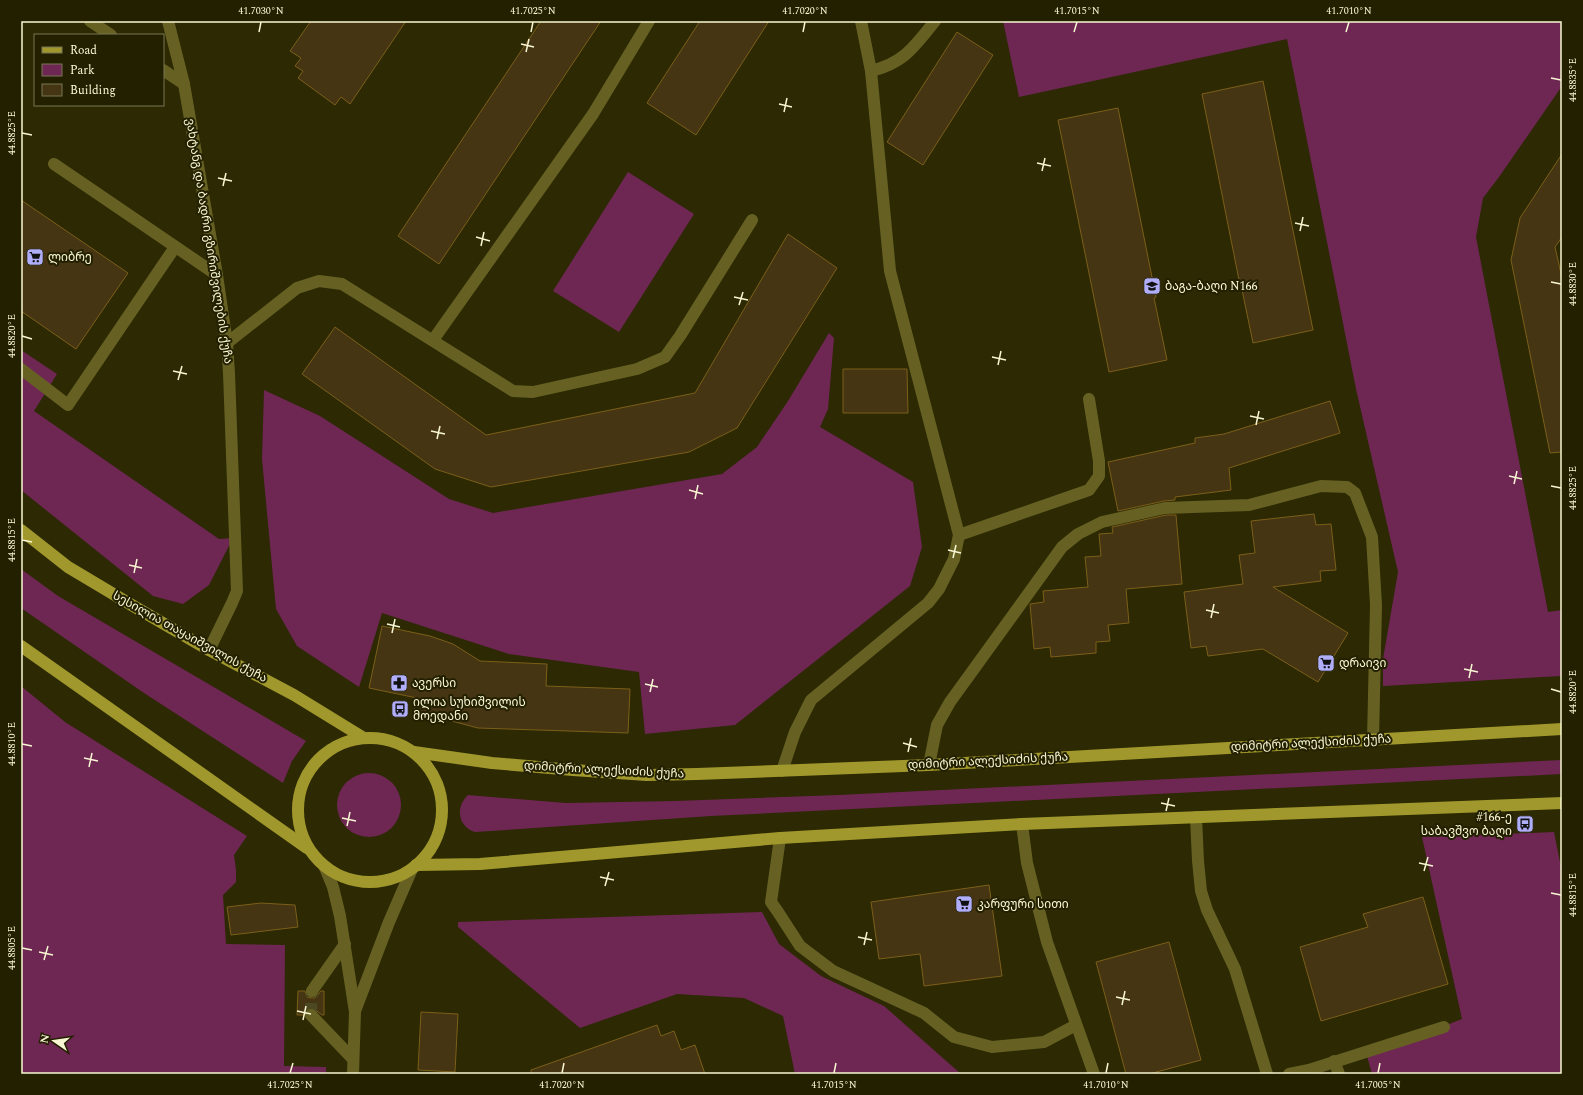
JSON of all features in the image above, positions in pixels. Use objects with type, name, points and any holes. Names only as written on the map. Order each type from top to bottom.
[{"type":"main road","name":"სესილია თაყაიშვილის ქუჩა","points":[[21,530],[68,567],[209,650],[294,695],[364,738]]},
{"type":"main road","points":[[21,646],[308,849],[325,868],[346,879],[369,883],[392,880],[414,867],[433,846],[441,821],[441,795],[431,772],[414,752],[399,743],[382,738],[364,738],[344,742],[325,753],[311,768],[301,787],[297,808],[300,829],[308,849]]},
{"type":"main road","name":"დიმიტრი ალექსიძის ქუჩა","points":[[414,752],[492,763],[573,770],[647,774],[782,771],[929,765],[1562,729]]},
{"type":"main road","points":[[414,867],[480,864],[780,838],[1022,824],[1562,803]]},
{"type":"street","points":[[90,21],[109,34]]},
{"type":"street","name":"ვახტანგ და ბადრი გზირიშვილების ქუჩა","points":[[168,21],[184,84],[217,275],[227,343],[237,591],[209,650]]},
{"type":"street","points":[[433,340],[593,114],[649,21]]},
{"type":"street","points":[[782,771],[795,732],[811,700],[928,603],[939,589],[954,558],[959,536],[890,271],[871,71],[861,21]]},
{"type":"street","points":[[871,71],[893,64],[910,52],[935,21]]},
{"type":"street","points":[[164,71],[184,84]]},
{"type":"street","points":[[54,164],[217,275]]},
{"type":"street","points":[[227,343],[297,288],[319,281],[342,284],[513,391],[533,392],[637,369],[665,357],[680,336],[752,220]]},
{"type":"street","points":[[21,369],[68,405],[175,246]]},
{"type":"street","points":[[959,536],[1089,490],[1099,476],[1099,461],[1089,399]]},
{"type":"street","points":[[929,765],[937,725],[950,702],[1062,547],[1078,534],[1102,522],[1165,508],[1249,506],[1321,486],[1347,487],[1355,493],[1372,537],[1376,604],[1373,740]]},
{"type":"street","points":[[1196,817],[1201,891],[1207,910],[1235,969],[1267,1074]]},
{"type":"street","points":[[1022,824],[1027,863],[1047,942],[1094,1074]]},
{"type":"street","points":[[780,838],[771,902],[800,946],[833,971],[924,1013],[954,1037],[992,1046],[1044,1042],[1076,1025]]},
{"type":"street","points":[[355,1012],[389,922],[414,867]]},
{"type":"street","points":[[325,868],[333,887],[345,944],[355,1012],[353,1074]]},
{"type":"street","points":[[312,991],[345,944]]},
{"type":"street","points":[[311,1015],[353,1059]]},
{"type":"street","points":[[1289,1074],[1309,1070],[1444,1026]]},
{"type":"street","points":[[1334,1061],[1339,1074]]},
{"type":"green space","points":[[1003,21],[1562,21],[1562,86],[1483,198],[1476,237],[1548,612],[1562,610],[1562,676],[1383,686],[1383,659],[1398,572],[1356,389],[1287,39],[1019,97]]},
{"type":"green space","points":[[628,172],[694,214],[619,332],[553,291]]},
{"type":"green space","points":[[829,333],[834,338],[828,409],[820,427],[913,482],[922,547],[910,586],[735,725],[645,734],[639,672],[509,654],[382,613],[359,687],[297,646],[276,609],[262,459],[264,390],[320,416],[449,499],[493,513],[722,474],[757,447],[788,401]]},
{"type":"green space","points":[[21,350],[57,374],[34,411],[219,539],[233,538],[209,585],[183,604],[153,596],[21,490]]},
{"type":"green space","points":[[21,569],[58,596],[306,741],[292,761],[283,783],[144,693],[21,608]]},
{"type":"green space","points":[[21,686],[65,722],[247,836],[234,855],[236,882],[223,895],[226,944],[285,945],[284,1066],[326,1067],[326,1074],[21,1074]]},
{"type":"green space","points":[[1562,760],[1562,774],[711,816],[475,832],[465,826],[460,816],[461,805],[468,795],[566,803],[675,801],[839,795]]},
{"type":"green space","points":[[363,773],[375,773],[392,782],[399,793],[401,805],[399,817],[392,828],[375,837],[363,837],[351,832],[342,823],[337,811],[337,799],[342,787],[351,778]]},
{"type":"green space","points":[[1554,832],[1562,872],[1562,1074],[1372,1074],[1367,1056],[1462,1019],[1422,837]]},
{"type":"green space","points":[[762,912],[779,944],[821,976],[884,1006],[961,1074],[795,1074],[783,1016],[744,998],[677,994],[580,1028],[458,927],[458,922]]},
{"type":"building","points":[[311,21],[406,21],[350,104],[341,97],[335,105],[298,78],[303,71],[295,66],[301,58],[290,51]]},
{"type":"building","points":[[541,21],[601,21],[439,264],[398,236]]},
{"type":"building","points":[[700,21],[769,21],[696,135],[647,103]]},
{"type":"building","points":[[957,32],[993,55],[923,165],[887,142]]},
{"type":"building","points":[[1263,81],[1313,330],[1253,343],[1202,94]]},
{"type":"building","points":[[1118,108],[1156,297],[1154,298],[1167,360],[1109,372],[1058,120]]},
{"type":"building","points":[[1562,154],[1562,237],[1555,247],[1562,278],[1562,452],[1550,453],[1511,260],[1520,218]]},
{"type":"building","points":[[21,200],[128,273],[76,349],[21,311]]},
{"type":"building","points":[[788,234],[837,268],[737,428],[689,452],[491,487],[435,469],[302,374],[335,327],[486,435],[695,393]]},
{"type":"building","points":[[843,369],[907,369],[908,413],[843,413]]},
{"type":"building","points":[[1330,401],[1340,433],[1229,468],[1231,490],[1175,497],[1175,500],[1118,511],[1108,462],[1195,443],[1195,438],[1224,434]]},
{"type":"building","points":[[1314,514],[1316,525],[1331,524],[1336,570],[1320,571],[1321,581],[1273,587],[1348,633],[1318,682],[1263,649],[1208,656],[1206,646],[1191,648],[1184,592],[1243,584],[1239,555],[1255,553],[1251,521]]},
{"type":"building","points":[[1166,515],[1176,515],[1182,584],[1126,589],[1129,623],[1108,625],[1110,641],[1096,642],[1096,653],[1051,657],[1050,647],[1034,649],[1030,604],[1044,602],[1043,591],[1088,587],[1085,557],[1101,556],[1099,534],[1113,533],[1112,527]]},
{"type":"building","points":[[382,626],[430,636],[453,644],[480,661],[547,664],[546,686],[630,689],[628,733],[478,728],[414,711],[417,698],[369,688]]},
{"type":"building","points":[[989,885],[1002,976],[924,986],[920,954],[879,959],[871,902]]},
{"type":"building","points":[[1423,897],[1448,984],[1321,1021],[1300,947],[1368,927],[1363,914]]},
{"type":"building","points":[[261,903],[295,905],[298,927],[231,935],[227,907]]},
{"type":"building","points":[[1169,942],[1201,1060],[1149,1074],[1126,1074],[1096,962]]},
{"type":"building","points":[[298,991],[305,991],[307,997],[315,998],[321,991],[324,991],[324,1015],[313,1008],[310,1008],[306,1010],[304,1015],[297,1015]]},
{"type":"building","points":[[421,1012],[458,1014],[455,1072],[418,1070]]},
{"type":"building","points":[[657,1025],[661,1036],[674,1031],[681,1050],[695,1045],[705,1074],[531,1074],[531,1070]]},
{"type":"tunnel","points":[[311,1015],[312,991]]},
{"type":"place","name":"ლიბრე","points":[[35,257]]},
{"type":"place","name":"ბაგა-ბაღი N166","points":[[1152,286]]},
{"type":"place","name":"დრაივი","points":[[1326,663]]},
{"type":"place","name":"ავერსი","points":[[399,683]]},
{"type":"place","name":"ილია სუხიშვილის მოედანი","points":[[400,709]]},
{"type":"place","name":"#166-ე საბავშვო ბაღი","points":[[1525,824]]},
{"type":"place","name":"კარფური სითი","points":[[964,904]]}]
